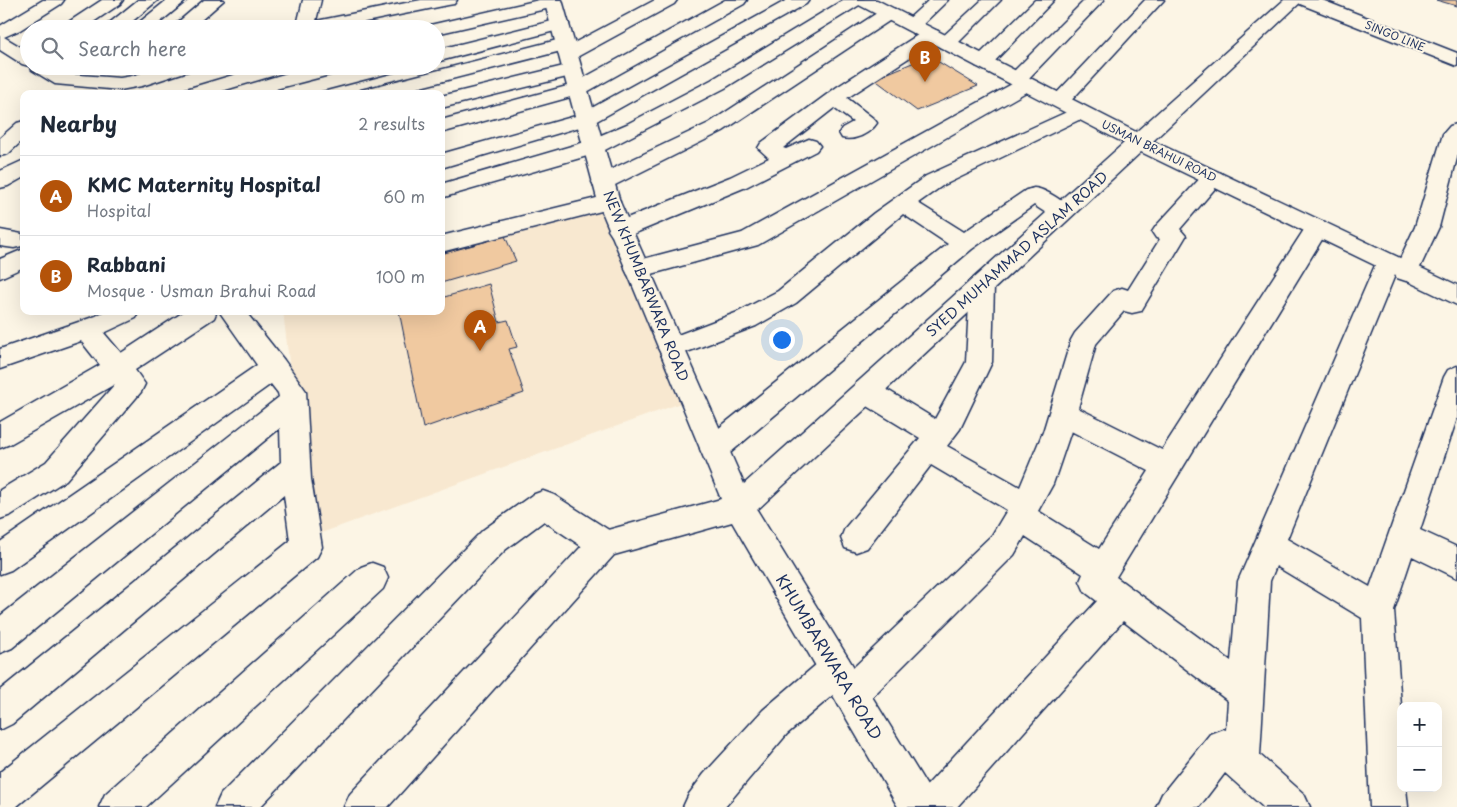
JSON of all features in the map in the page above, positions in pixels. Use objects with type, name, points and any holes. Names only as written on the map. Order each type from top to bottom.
[{"type":"street","points":[[0,16],[25,0]]},
{"type":"street","points":[[24,20],[56,0]]},
{"type":"street","points":[[84,20],[114,0]]},
{"type":"street","points":[[123,20],[149,0]]},
{"type":"street","points":[[152,20],[178,0]]},
{"type":"street","points":[[190,20],[215,0]]},
{"type":"street","points":[[306,20],[312,0]]},
{"type":"street","points":[[345,20],[448,0]]},
{"type":"street","points":[[445,100],[564,40],[668,0]]},
{"type":"street","points":[[445,73],[564,40],[738,0]]},
{"type":"street","points":[[445,160],[586,119],[800,0]]},
{"type":"street","points":[[445,190],[594,147],[651,120],[718,84],[855,0]]},
{"type":"street","points":[[930,35],[940,0]]},
{"type":"street","points":[[784,158],[768,148],[834,98],[930,35],[992,0]]},
{"type":"street","points":[[983,62],[1045,0]]},
{"type":"street","points":[[637,269],[750,239],[1021,81],[1095,0]]},
{"type":"street","points":[[671,348],[747,319],[788,297],[934,181],[1070,106],[1155,0]]},
{"type":"street","name":"SYED MUHAMMAD ASLAM ROAD","points":[[739,508],[1294,0]]},
{"type":"street","name":"SINGO LINE","points":[[1306,0],[1457,60]]},
{"type":"street","points":[[445,243],[606,192],[716,127],[880,5]]},
{"type":"street","name":"USMAN BRAHUI ROAD","points":[[880,5],[930,35],[1139,142],[1457,296]]},
{"type":"street","points":[[0,33],[20,22]]},
{"type":"street","points":[[445,30],[564,40]]},
{"type":"street","points":[[445,55],[564,40]]},
{"type":"street","points":[[445,124],[564,40]]},
{"type":"street","name":"NEW KHUMBARWARA ROAD","points":[[564,40],[606,192],[620,230],[739,508]]},
{"type":"street","points":[[0,42],[20,53]]},
{"type":"street","points":[[0,66],[20,68]]},
{"type":"street","points":[[69,75],[114,87],[156,75]]},
{"type":"street","points":[[204,90],[254,75]]},
{"type":"street","points":[[301,90],[359,75]]},
{"type":"street","points":[[383,90],[437,75]]},
{"type":"street","points":[[834,98],[867,123],[849,133]]},
{"type":"street","points":[[1241,763],[1254,581],[1397,267],[1427,227],[1453,134],[1457,130]]},
{"type":"street","points":[[0,149],[20,131]]},
{"type":"street","points":[[620,230],[708,196],[809,146]]},
{"type":"street","points":[[1,181],[20,169]]},
{"type":"street","points":[[702,807],[717,787],[775,722],[844,682],[1003,545],[1038,484],[1063,414],[1084,340],[1122,297],[1132,304],[1174,236],[1164,232],[1213,178]]},
{"type":"street","points":[[714,449],[964,243],[1034,195],[1062,212]]},
{"type":"street","points":[[903,204],[964,243]]},
{"type":"street","points":[[1246,693],[1096,581],[1316,228]]},
{"type":"street","points":[[0,269],[12,245]]},
{"type":"street","points":[[856,538],[950,421],[979,362],[982,285]]},
{"type":"street","points":[[0,359],[86,329],[119,315]]},
{"type":"street","points":[[0,436],[118,368],[199,315]]},
{"type":"street","points":[[0,796],[306,547],[295,468],[292,391],[234,315]]},
{"type":"street","points":[[0,506],[56,470],[131,384],[86,329]]},
{"type":"street","points":[[0,560],[274,367]]},
{"type":"street","points":[[1389,807],[1378,610],[1457,378]]},
{"type":"street","points":[[866,392],[1103,570]]},
{"type":"street","points":[[0,638],[292,402]]},
{"type":"street","points":[[1063,414],[1168,466]]},
{"type":"street","points":[[0,712],[295,468]]},
{"type":"street","points":[[56,470],[79,503]]},
{"type":"street","points":[[234,807],[494,540],[543,504],[604,544]]},
{"type":"street","points":[[363,807],[604,544],[739,508]]},
{"type":"street","name":"KHUMBARWARA ROAD","points":[[739,508],[919,807]]},
{"type":"street","points":[[1404,536],[1457,564]]},
{"type":"street","points":[[1269,545],[1378,610]]},
{"type":"street","points":[[118,807],[372,578]]},
{"type":"street","points":[[932,807],[1120,600]]},
{"type":"street","points":[[1175,807],[1223,747],[1291,807]]},
{"type":"shaded area","points":[[609,202],[692,399],[310,537],[283,315],[445,315],[445,243]]},
{"type":"building","points":[[1436,0],[1457,0],[1457,6]]},
{"type":"building","points":[[929,56],[978,86],[917,111],[874,79]]},
{"type":"building","points":[[505,236],[516,261],[445,282],[445,253]]},
{"type":"building","points":[[489,284],[499,322],[508,320],[517,347],[509,349],[524,393],[423,428],[400,315],[445,315],[445,297]]},
{"type":"place","name":"Rabbani","points":[[925,82]]},
{"type":"place","name":"KMC Maternity Hospital","points":[[480,351]]}]
